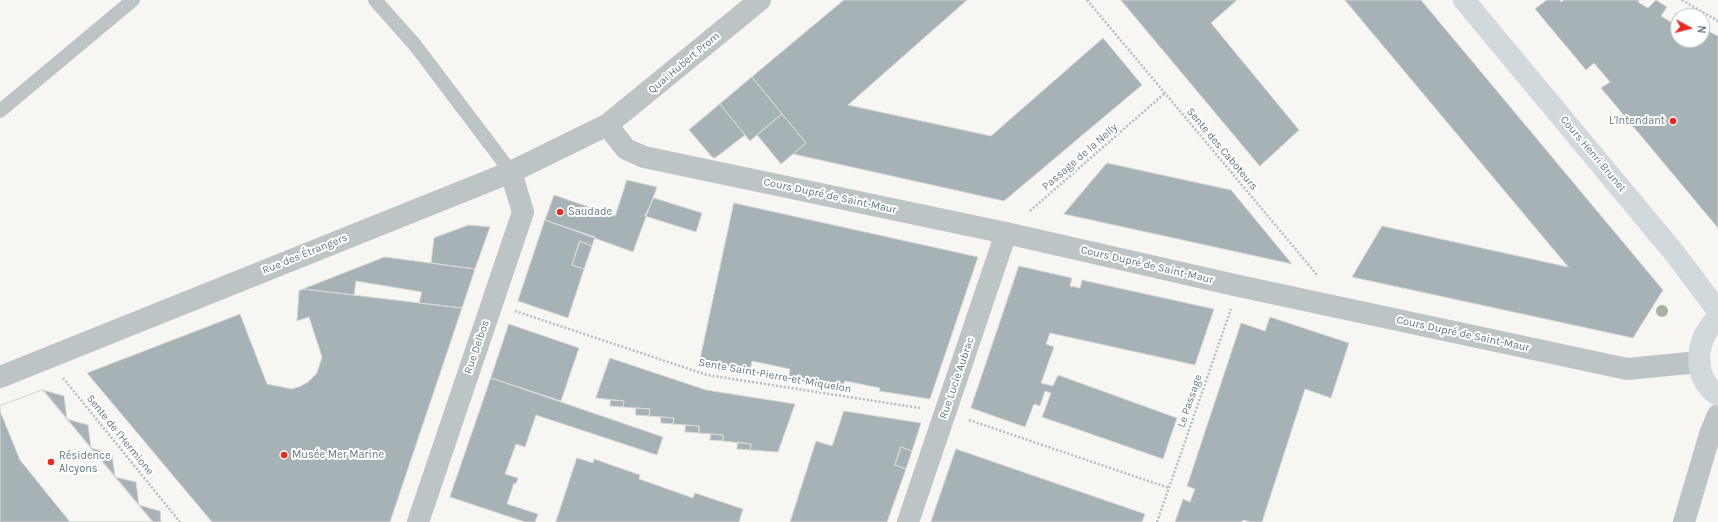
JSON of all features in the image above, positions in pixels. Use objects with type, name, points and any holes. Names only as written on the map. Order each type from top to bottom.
[{"type":"street","name":"Quai Hubert Prom","points":[[608,125],[760,0]]},
{"type":"street","name":"Cours Henri Brunet","points":[[1464,0],[1676,255],[1718,311]]},
{"type":"street","name":"Rue des Étrangers","points":[[0,377],[511,172],[608,125]]},
{"type":"street","name":"Cours Dupré de Saint-Maur","points":[[608,125],[626,149],[644,157],[1006,233],[1239,286],[1628,369],[1699,362]]},
{"type":"street","name":"Rue Delbos","points":[[418,522],[523,212],[511,172]]},
{"type":"street","name":"Rue Lucie Aubrac","points":[[908,522],[1006,233]]},
{"type":"street","points":[[1718,318],[1706,331],[1701,341],[1699,362],[1707,384],[1718,395]]},
{"type":"street","points":[[1684,522],[1710,434],[1718,415]]},
{"type":"lane","points":[[0,111],[133,0]]},
{"type":"lane","points":[[375,0],[415,45],[511,172]]},
{"type":"path","name":"Sente des Caboteurs","points":[[1088,0],[1320,279]]},
{"type":"path","points":[[1682,0],[1718,21]]},
{"type":"path","name":"Passage de la Nelly","points":[[1006,233],[1165,93]]},
{"type":"path","name":"Le Passage","points":[[1157,522],[1239,286]]},
{"type":"path","name":"Sente Saint-Pierre-et-Miquelon","points":[[492,304],[707,374],[945,412],[1169,488]]},
{"type":"path","name":"Sente de l'Hermione","points":[[47,358],[180,522]]},
{"type":"building","points":[[844,0],[967,0],[848,105],[991,136],[1103,38],[1142,85],[1004,201],[793,154],[806,143],[752,77]]},
{"type":"building","points":[[1121,0],[1237,0],[1211,23],[1299,130],[1260,166]]},
{"type":"building","points":[[1345,0],[1421,0],[1663,290],[1633,338],[1352,277],[1382,226],[1568,267]]},
{"type":"building","name":"L'Intendant","points":[[1547,0],[1560,0],[1561,2],[1564,0],[1639,0],[1638,2],[1648,8],[1656,0],[1667,7],[1661,16],[1670,21],[1670,48],[1710,48],[1710,32],[1718,36],[1718,228],[1601,88],[1610,82],[1594,63],[1586,70],[1535,9]]},
{"type":"building","points":[[752,77],[782,114],[750,141],[720,104]]},
{"type":"building","points":[[720,104],[745,135],[715,158],[712,157],[689,130]]},
{"type":"building","points":[[782,114],[806,143],[781,164],[757,135]]},
{"type":"building","points":[[1107,163],[1231,190],[1292,264],[1064,214]]},
{"type":"building","points":[[627,180],[657,187],[633,252],[545,220],[554,195],[615,216]]},
{"type":"building","points":[[654,198],[702,213],[696,232],[645,216]]},
{"type":"building","points":[[734,203],[978,257],[930,399],[879,391],[880,388],[845,381],[843,386],[789,377],[790,369],[752,361],[750,371],[700,360]]},
{"type":"building","points":[[545,220],[595,237],[592,246],[580,241],[572,265],[584,269],[568,318],[518,301]]},
{"type":"building","points":[[469,225],[490,227],[475,269],[431,263],[434,238]]},
{"type":"building","points":[[580,241],[592,246],[584,269],[572,265]]},
{"type":"building","points":[[385,257],[475,269],[462,308],[419,303],[422,292],[356,281],[354,295],[303,289]]},
{"type":"building","points":[[1019,266],[1072,278],[1070,286],[1080,288],[1082,280],[1214,309],[1195,365],[1050,333],[1046,344],[1054,347],[1041,383],[1053,386],[1058,375],[1177,418],[1163,459],[1042,417],[1051,393],[1045,391],[1040,406],[1034,404],[1025,427],[971,408]]},
{"type":"building","name":"Musée Mer Marine","points":[[303,289],[462,308],[390,522],[212,522],[87,373],[240,314],[267,384],[292,389],[301,386],[308,382],[317,373],[322,357],[309,317],[297,321],[299,291]]},
{"type":"building","points":[[1270,317],[1349,343],[1331,398],[1305,389],[1262,522],[1250,522],[1243,520],[1242,522],[1175,522],[1183,499],[1190,502],[1195,489],[1187,486],[1241,323],[1265,331]]},
{"type":"building","points":[[509,324],[579,348],[561,401],[491,378]]},
{"type":"building","points":[[610,358],[706,390],[795,404],[778,452],[750,450],[751,444],[723,441],[723,435],[699,433],[699,426],[673,424],[674,418],[649,416],[650,409],[623,407],[624,401],[596,398]]},
{"type":"building","points":[[491,378],[663,437],[657,455],[536,415],[525,447],[516,444],[505,474],[518,478],[516,484],[514,483],[507,504],[538,514],[535,522],[525,522],[450,497]]},
{"type":"building","points":[[43,390],[64,396],[67,419]]},
{"type":"building","name":"Résidence Alcyons","points":[[43,390],[153,522],[0,522],[0,406]]},
{"type":"building","name":"Résidence Alcyons","points":[[43,390],[153,522],[70,522],[20,460],[0,411],[0,406]]},
{"type":"building","points":[[611,400],[624,401],[623,407],[610,406]]},
{"type":"building","points":[[636,408],[650,409],[649,416],[636,415]]},
{"type":"building","points":[[844,411],[921,423],[912,451],[901,447],[895,465],[906,469],[887,522],[790,522],[816,441],[832,446]]},
{"type":"building","points":[[661,417],[674,418],[673,424],[661,423]]},
{"type":"building","points":[[67,419],[88,425],[91,448]]},
{"type":"building","points":[[686,425],[699,426],[699,433],[685,432]]},
{"type":"building","points":[[711,434],[723,435],[723,441],[710,440]]},
{"type":"building","points":[[738,442],[751,444],[750,450],[737,449]]},
{"type":"building","points":[[901,447],[912,451],[906,469],[895,465]]},
{"type":"building","points":[[91,448],[112,454],[115,477]]},
{"type":"building","points":[[956,449],[1145,514],[1142,522],[931,522]]},
{"type":"building","points":[[577,458],[593,463],[594,459],[640,475],[639,479],[693,498],[695,493],[743,509],[739,522],[556,522]]},
{"type":"building","points":[[115,477],[136,482],[139,505]]},
{"type":"building","points":[[139,505],[160,511],[161,522],[153,522]]},
{"type":"place","name":"L'Intendant","points":[[1673,121]]},
{"type":"place","name":"Saudade","points":[[560,212]]},
{"type":"place","name":"Musée Mer Marine","points":[[284,455]]},
{"type":"place","name":"Résidence Alcyons","points":[[51,462]]}]
